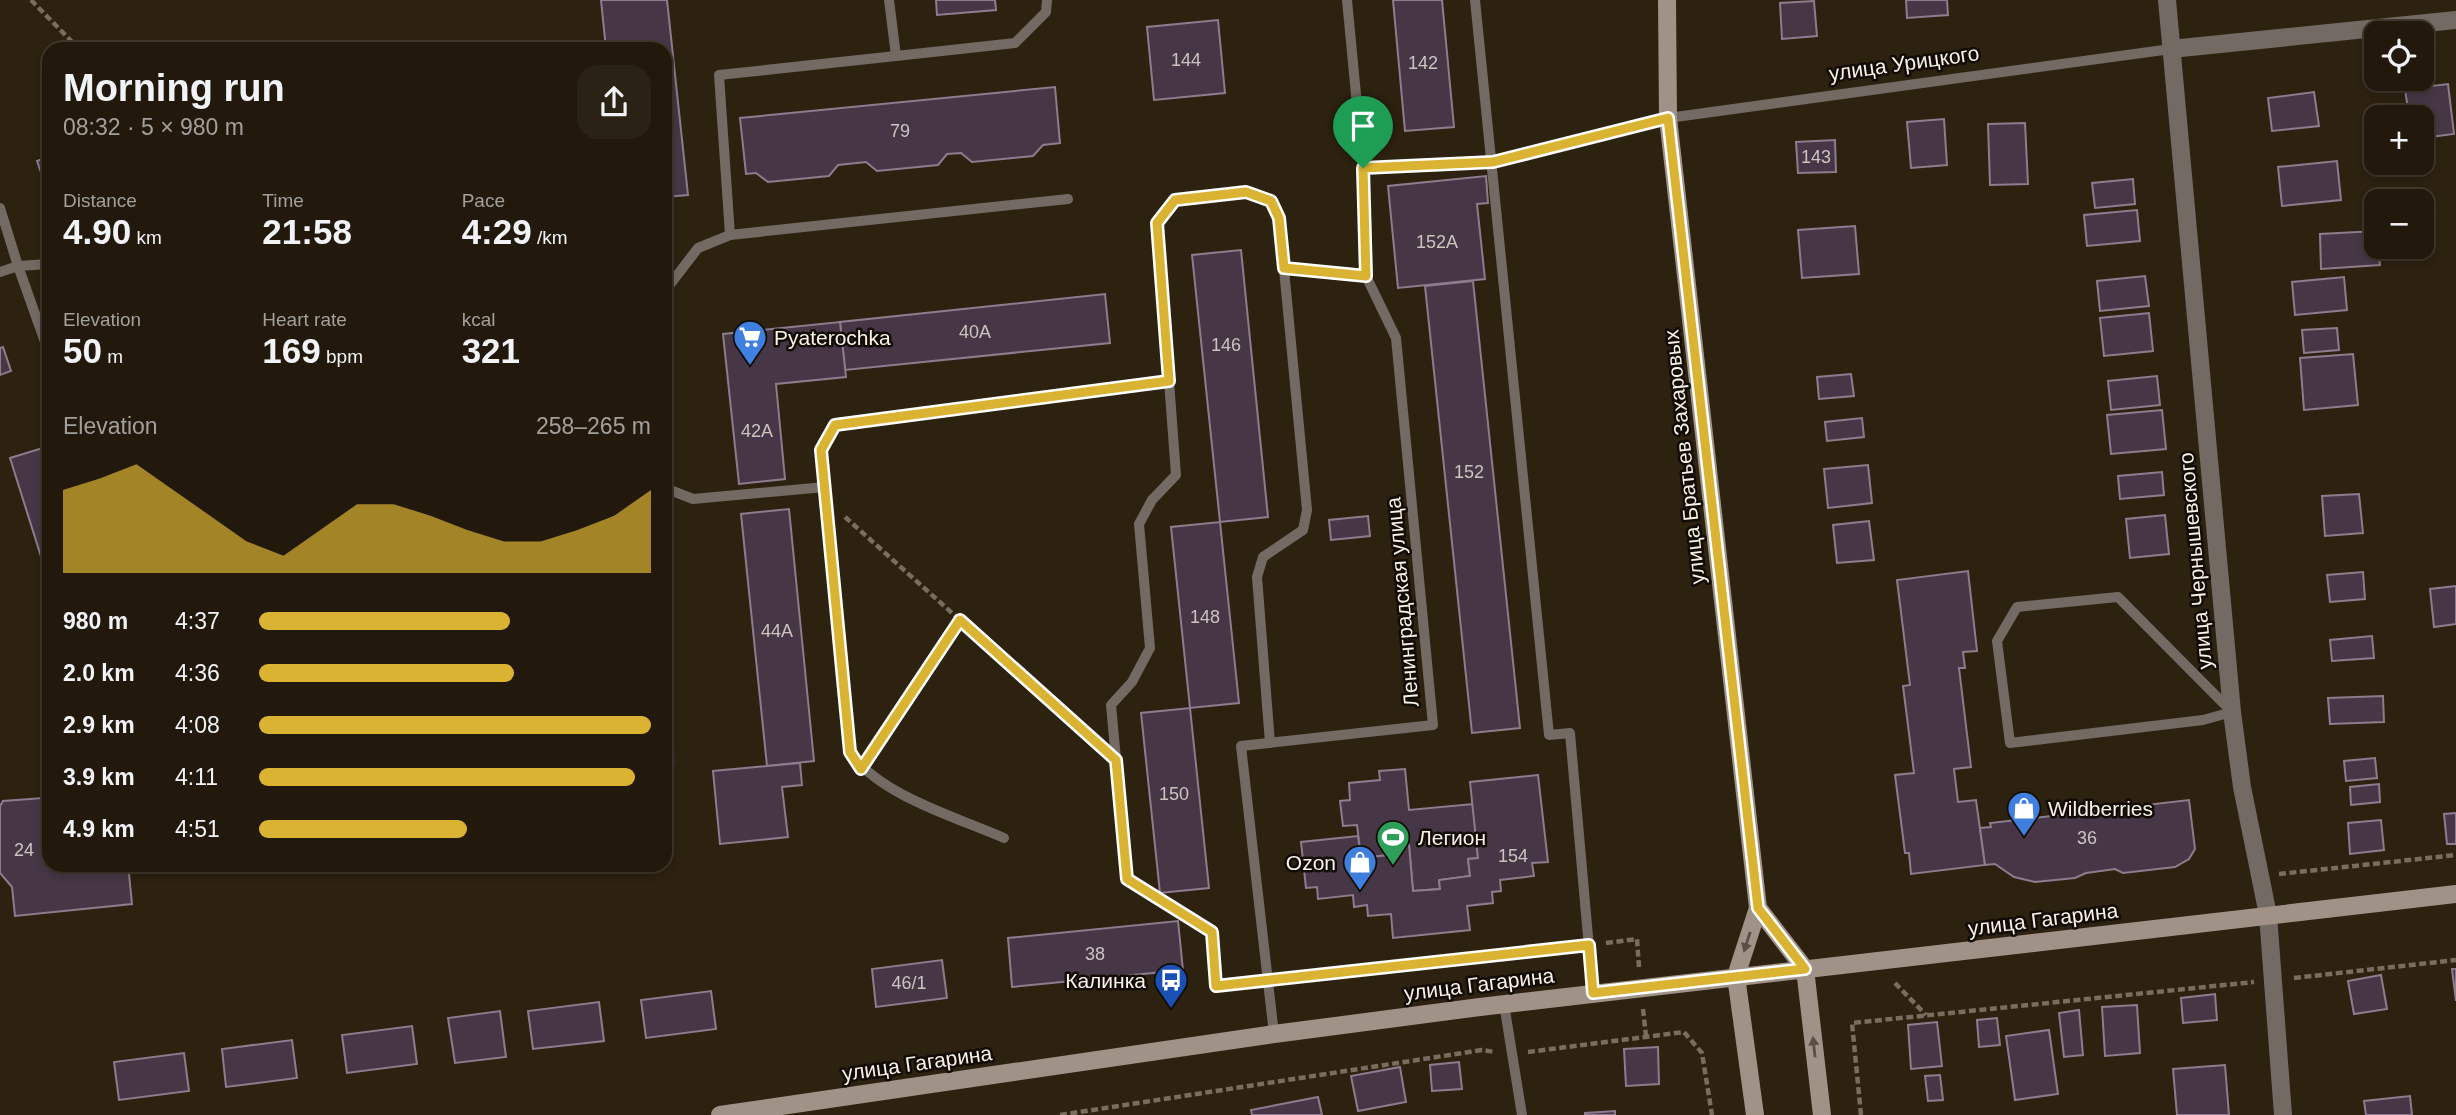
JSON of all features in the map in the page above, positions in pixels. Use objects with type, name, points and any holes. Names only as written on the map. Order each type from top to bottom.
[{"type":"main road","name":"улица Братьев Захаровых","points":[[1667,0],[1668,118],[1758,908],[1736,976]]},
{"type":"main road","name":"улица Гагарина","points":[[720,1115],[1274,1034],[1504,1004],[2456,894]]},
{"type":"main road","points":[[1758,908],[1805,969],[1822,1115]]},
{"type":"main road","points":[[1736,976],[1755,1115]]},
{"type":"street","name":"улица Чернышевского","points":[[2166,0],[2232,712],[2242,787],[2269,915],[2283,1115]]},
{"type":"street","name":"улица Урицкого","points":[[2171,49],[2456,20]]},
{"type":"lane","points":[[889,0],[896,56]]},
{"type":"lane","points":[[730,235],[719,75],[1016,43],[1046,12],[1047,0]]},
{"type":"lane","name":"Ленинградская улица","points":[[1274,1034],[1241,746],[1433,725],[1396,338],[1366,276],[1363,168],[1347,0]]},
{"type":"lane","points":[[1475,0],[1549,735],[1570,733],[1593,993]]},
{"type":"lane","name":"улица Урицкого","points":[[1363,168],[1493,162],[1668,118],[2171,49]]},
{"type":"lane","points":[[1127,879],[1111,705],[1132,682],[1150,648],[1139,524],[1152,500],[1176,475],[1157,223],[1175,200],[1246,192],[1271,201],[1279,218],[1307,510],[1303,530],[1263,557],[1257,577],[1270,743]]},
{"type":"lane","points":[[672,282],[698,248],[730,235],[1068,199]]},
{"type":"lane","points":[[0,208],[42,333]]},
{"type":"lane","points":[[0,272],[18,265],[42,264]]},
{"type":"lane","points":[[1284,268],[1366,276]]},
{"type":"lane","points":[[1004,838],[898,792],[861,769],[850,752],[821,450],[835,425],[1169,381]]},
{"type":"lane","points":[[672,491],[693,499],[825,487]]},
{"type":"lane","points":[[2118,597],[2232,712],[2203,719],[2010,743],[1997,641],[2017,607],[2118,597]]},
{"type":"lane","points":[[1504,1004],[1522,1115]]},
{"type":"path","points":[[31,0],[72,42]]},
{"type":"path","points":[[826,500],[1116,760]]},
{"type":"path","points":[[861,769],[960,620]]},
{"type":"path","points":[[2260,876],[2456,855]]},
{"type":"path","points":[[1127,879],[1212,932],[1216,986],[1637,939],[1639,967]]},
{"type":"path","points":[[1861,1115],[1852,1023],[2456,960]]},
{"type":"path","points":[[1895,983],[1927,1016]]},
{"type":"path","points":[[1643,1004],[1646,1036]]},
{"type":"path","points":[[1060,1115],[1482,1050],[1512,1055],[1684,1032],[1702,1054],[1712,1115]]},
{"type":"shaded area","points":[[672,728],[676,765],[672,765]]},
{"type":"building","points":[[601,0],[667,0],[672,42],[605,42]]},
{"type":"building","points":[[936,0],[995,0],[996,10],[937,15]]},
{"type":"building","points":[[1393,0],[1442,0],[1454,127],[1405,131]]},
{"type":"building","points":[[1906,0],[1947,0],[1948,15],[1907,18]]},
{"type":"building","points":[[1814,1],[1817,36],[1782,39],[1780,3]]},
{"type":"building","points":[[1218,20],[1225,93],[1154,100],[1147,27]]},
{"type":"building","points":[[672,46],[688,195],[672,196]]},
{"type":"building","points":[[2448,84],[2454,134],[2434,136],[2434,105],[2407,105],[2405,91],[2434,91],[2434,86]]},
{"type":"building","points":[[1055,87],[1060,143],[1043,145],[1033,156],[972,162],[961,153],[947,154],[938,165],[877,171],[866,162],[838,165],[829,176],[768,182],[756,173],[746,174],[740,118]]},
{"type":"building","points":[[2314,92],[2319,126],[2272,131],[2268,98]]},
{"type":"building","points":[[1944,119],[1947,165],[1911,168],[1907,122]]},
{"type":"building","points":[[2025,123],[2028,184],[1990,185],[1988,124]]},
{"type":"building","points":[[1835,140],[1836,172],[1798,173],[1796,142]]},
{"type":"building","points":[[42,159],[42,175],[37,161]]},
{"type":"building","points":[[2337,161],[2341,200],[2282,206],[2278,167]]},
{"type":"building","points":[[1486,176],[1488,203],[1477,204],[1485,279],[1398,288],[1388,186]]},
{"type":"building","points":[[2133,179],[2135,204],[2095,208],[2092,183]]},
{"type":"building","points":[[2137,210],[2140,241],[2087,246],[2084,215]]},
{"type":"building","points":[[1855,226],[1859,274],[1802,278],[1798,230]]},
{"type":"building","points":[[2364,232],[2364,259],[2379,259],[2380,265],[2321,269],[2320,234]]},
{"type":"building","points":[[1241,250],[1268,517],[1220,522],[1192,255]]},
{"type":"building","points":[[2145,276],[2149,306],[2100,311],[2097,281]]},
{"type":"building","points":[[2344,277],[2347,310],[2295,315],[2292,282]]},
{"type":"building","points":[[1473,281],[1520,728],[1472,733],[1425,286]]},
{"type":"building","points":[[1105,294],[1110,343],[845,370],[840,322]]},
{"type":"building","points":[[2149,313],[2153,351],[2104,356],[2100,318]]},
{"type":"building","points":[[840,322],[846,377],[776,384],[785,479],[739,484],[723,334]]},
{"type":"building","points":[[2337,328],[2339,350],[2304,353],[2302,330]]},
{"type":"building","points":[[3,347],[11,371],[0,375],[0,348]]},
{"type":"building","points":[[2353,354],[2358,405],[2304,410],[2300,358]]},
{"type":"building","points":[[1851,374],[1854,396],[1819,399],[1817,377]]},
{"type":"building","points":[[2157,376],[2160,405],[2111,410],[2108,381]]},
{"type":"building","points":[[2162,410],[2166,449],[2111,454],[2107,415]]},
{"type":"building","points":[[1862,418],[1864,437],[1827,441],[1825,422]]},
{"type":"building","points":[[42,448],[42,560],[10,458]]},
{"type":"building","points":[[1868,465],[1872,503],[1828,508],[1824,469]]},
{"type":"building","points":[[2162,472],[2164,495],[2120,499],[2118,476]]},
{"type":"building","points":[[2359,494],[2363,533],[2325,536],[2322,496]]},
{"type":"building","points":[[789,509],[814,761],[767,766],[741,514]]},
{"type":"building","points":[[2165,515],[2169,554],[2130,558],[2126,519]]},
{"type":"building","points":[[1368,516],[1370,536],[1331,540],[1329,520]]},
{"type":"building","points":[[1869,521],[1874,560],[1837,563],[1833,525]]},
{"type":"building","points":[[1220,522],[1239,703],[1190,708],[1171,527]]},
{"type":"building","points":[[1968,571],[1977,651],[1963,652],[1965,668],[1959,668],[1971,767],[1954,769],[1958,802],[1976,800],[1985,865],[1911,874],[1909,853],[1905,853],[1895,775],[1914,773],[1903,686],[1910,685],[1897,580]]},
{"type":"building","points":[[2363,572],[2365,599],[2330,602],[2327,575]]},
{"type":"building","points":[[2456,586],[2456,624],[2434,627],[2430,589]]},
{"type":"building","points":[[2372,636],[2374,658],[2332,661],[2330,640]]},
{"type":"building","points":[[2383,696],[2384,722],[2330,724],[2328,698]]},
{"type":"building","points":[[1190,708],[1209,888],[1160,893],[1141,713]]},
{"type":"building","points":[[2375,758],[2377,778],[2346,781],[2344,761]]},
{"type":"building","points":[[800,763],[802,785],[782,787],[788,837],[720,844],[713,771]]},
{"type":"building","points":[[1405,769],[1409,810],[1473,804],[1478,858],[1468,859],[1470,876],[1439,880],[1440,889],[1413,891],[1409,845],[1388,847],[1389,855],[1361,858],[1357,825],[1343,826],[1340,801],[1350,800],[1349,783],[1380,780],[1379,771]]},
{"type":"building","points":[[1538,775],[1548,862],[1532,863],[1534,876],[1500,880],[1501,891],[1492,892],[1493,903],[1467,906],[1470,930],[1393,938],[1391,914],[1368,916],[1367,905],[1354,907],[1353,895],[1318,899],[1317,887],[1306,888],[1301,842],[1358,836],[1361,858],[1389,855],[1388,847],[1409,845],[1413,891],[1440,889],[1439,880],[1470,876],[1468,859],[1478,858],[1470,782]]},
{"type":"building","points":[[2379,784],[2380,802],[2351,805],[2350,787]]},
{"type":"building","points":[[42,798],[42,872],[129,872],[132,904],[15,916],[12,887],[0,873],[0,806],[3,801]]},
{"type":"building","points":[[2189,800],[2195,849],[2189,859],[2175,867],[2123,873],[2115,869],[2086,873],[2075,878],[2035,882],[2014,877],[1995,864],[1985,865],[1980,828],[1991,827],[1990,823]]},
{"type":"building","points":[[2456,813],[2456,844],[2447,844],[2444,814]]},
{"type":"building","points":[[2381,820],[2384,850],[2350,854],[2348,823]]},
{"type":"building","points":[[1178,921],[1183,970],[1012,987],[1008,938]]},
{"type":"building","points":[[942,960],[947,998],[876,1007],[872,969]]},
{"type":"building","points":[[2452,969],[2456,969],[2456,1001]]},
{"type":"building","points":[[2381,975],[2387,1009],[2354,1014],[2348,981]]},
{"type":"building","points":[[711,991],[716,1029],[646,1038],[641,1000]]},
{"type":"building","points":[[2215,994],[2217,1020],[2183,1023],[2181,998]]},
{"type":"building","points":[[599,1002],[604,1041],[533,1049],[528,1011]]},
{"type":"building","points":[[2137,1005],[2140,1053],[2105,1056],[2102,1007]]},
{"type":"building","points":[[2079,1010],[2083,1055],[2064,1057],[2059,1013]]},
{"type":"building","points":[[500,1011],[506,1057],[455,1063],[448,1018]]},
{"type":"building","points":[[1997,1018],[2000,1045],[1979,1047],[1977,1020]]},
{"type":"building","points":[[1937,1022],[1942,1066],[1911,1069],[1908,1025]]},
{"type":"building","points":[[412,1026],[417,1064],[347,1073],[342,1035]]},
{"type":"building","points":[[2049,1030],[2058,1094],[2015,1100],[2006,1036]]},
{"type":"building","points":[[292,1040],[297,1078],[226,1087],[222,1049]]},
{"type":"building","points":[[1658,1047],[1659,1084],[1626,1086],[1624,1049]]},
{"type":"building","points":[[184,1053],[189,1091],[119,1100],[114,1062]]},
{"type":"building","points":[[1459,1062],[1462,1089],[1432,1091],[1430,1065]]},
{"type":"building","points":[[2225,1065],[2229,1115],[2177,1115],[2173,1069]]},
{"type":"building","points":[[1400,1067],[1406,1102],[1358,1111],[1351,1076]]},
{"type":"building","points":[[1940,1075],[1943,1100],[1928,1101],[1925,1076]]},
{"type":"building","points":[[2410,1096],[2412,1115],[2366,1115],[2364,1101]]},
{"type":"building","points":[[1318,1097],[1322,1115],[1252,1115],[1251,1110]]},
{"type":"building","points":[[1615,1111],[1615,1115],[1585,1115],[1585,1113]]},
{"type":"place","name":"Pyaterochka","points":[[750,367]]},
{"type":"place","name":"Wildberries","points":[[2024,838]]},
{"type":"place","name":"Легион","points":[[1393,867]]},
{"type":"place","name":"Ozon","points":[[1360,892]]},
{"type":"place","name":"Калинка","points":[[1171,1010]]},
{"type":"route","points":[[1668,118],[1758,908],[1805,969],[1593,993],[1589,945],[1216,986],[1212,932],[1127,879],[1116,760],[960,620],[861,769],[850,752],[821,450],[835,425],[1169,381],[1157,223],[1175,200],[1246,192],[1271,201],[1279,218],[1284,268],[1366,276],[1363,168],[1493,162],[1668,118]]}]
